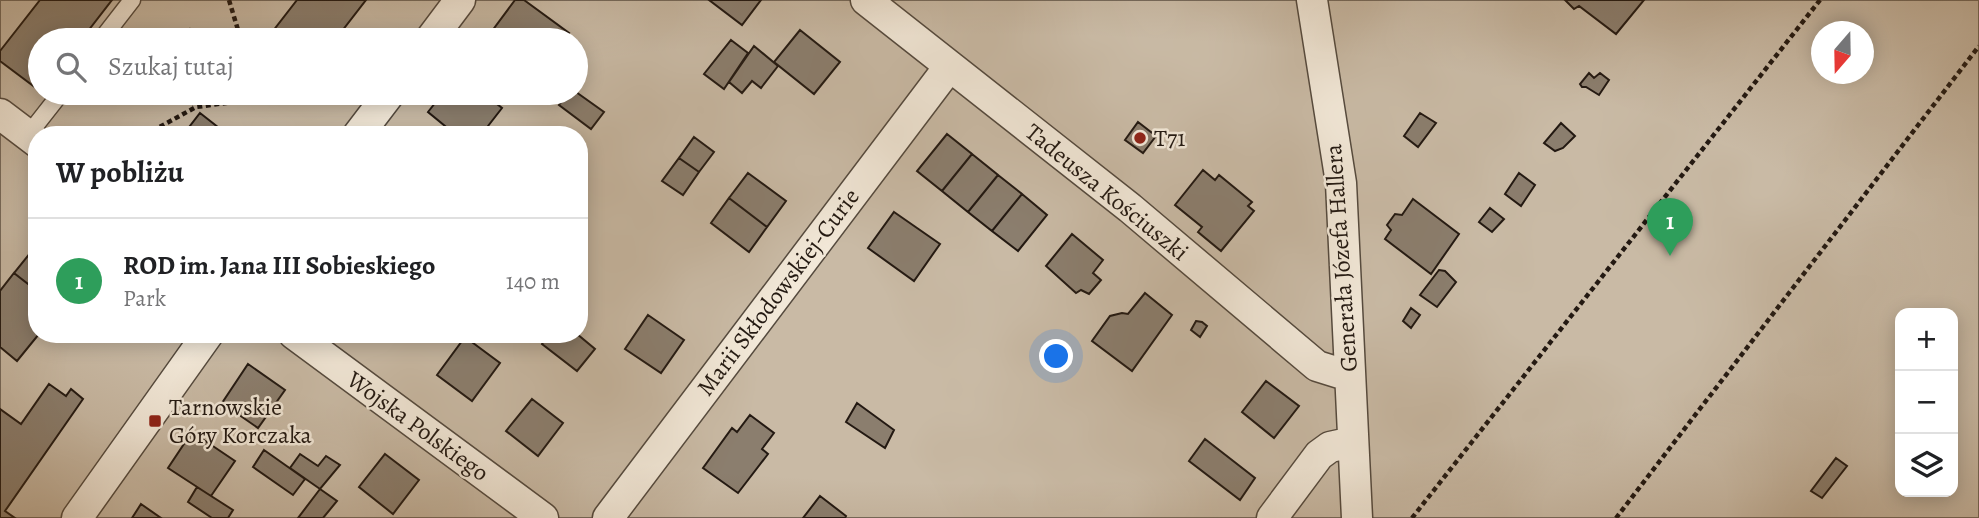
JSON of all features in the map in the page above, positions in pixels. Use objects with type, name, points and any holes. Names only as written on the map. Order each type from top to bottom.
[{"type":"street","points":[[439,28],[460,0]]},
{"type":"street","name":"Tadeusza Kościuszki","points":[[866,0],[1130,208],[1317,366],[1349,376]]},
{"type":"street","name":"Generała Józefa Hallera","points":[[1312,0],[1341,183],[1357,518]]},
{"type":"street","name":"Marii Skłodowskiej-Curie","points":[[608,518],[949,67]]},
{"type":"street","points":[[365,126],[381,105]]},
{"type":"street","points":[[0,114],[28,135]]},
{"type":"street","points":[[77,518],[202,343]]},
{"type":"street","name":"Wojska Polskiego","points":[[306,343],[543,518]]},
{"type":"street","points":[[1272,518],[1320,455],[1330,447],[1353,442]]},
{"type":"lane","points":[[110,28],[132,0]]},
{"type":"lane","points":[[41,126],[54,105]]},
{"type":"path","points":[[229,0],[237,28]]},
{"type":"path","points":[[1412,518],[1820,0]]},
{"type":"path","points":[[1616,518],[1979,46]]},
{"type":"path","points":[[161,126],[196,107],[211,105]]},
{"type":"shaded area","points":[[0,0],[1979,0],[1979,518],[0,518]]},
{"type":"building","points":[[40,0],[112,0],[90,28],[28,28],[28,82],[0,61],[0,51]]},
{"type":"building","points":[[297,0],[366,0],[344,28],[275,28]]},
{"type":"building","points":[[515,0],[524,0],[562,28],[494,28]]},
{"type":"building","points":[[709,0],[761,0],[742,25]]},
{"type":"building","points":[[1565,0],[1644,0],[1616,34],[1579,6],[1574,9]]},
{"type":"building","points":[[800,30],[840,62],[814,94],[774,62]]},
{"type":"building","points":[[731,40],[748,53],[724,89],[704,74]]},
{"type":"building","points":[[754,46],[778,66],[761,88],[752,81],[742,93],[729,82]]},
{"type":"building","points":[[1589,73],[1594,78],[1600,73],[1609,80],[1599,95],[1580,84]]},
{"type":"building","points":[[588,101],[604,112],[591,129],[559,105],[588,105]]},
{"type":"building","points":[[434,105],[498,105],[502,108],[488,126],[445,126],[428,112]]},
{"type":"building","points":[[200,113],[217,126],[190,126]]},
{"type":"building","points":[[1420,113],[1436,123],[1418,147],[1404,136]]},
{"type":"building","name":"T71","points":[[1138,122],[1156,136],[1143,153],[1125,140]]},
{"type":"building","points":[[1561,123],[1575,136],[1563,148],[1555,151],[1544,143]]},
{"type":"building","points":[[947,134],[972,154],[942,191],[917,171]]},
{"type":"building","points":[[694,137],[714,152],[699,172],[679,158]]},
{"type":"building","points":[[972,154],[998,175],[968,212],[942,191]]},
{"type":"building","points":[[679,158],[699,172],[683,195],[662,181]]},
{"type":"building","points":[[1203,170],[1215,180],[1219,175],[1252,202],[1248,206],[1254,211],[1221,251],[1198,232],[1202,227],[1175,205]]},
{"type":"building","points":[[748,173],[786,201],[767,227],[729,198]]},
{"type":"building","points":[[1519,173],[1535,185],[1521,206],[1505,194]]},
{"type":"building","points":[[998,175],[1022,194],[992,231],[968,212]]},
{"type":"building","points":[[1022,194],[1047,215],[1018,251],[992,231]]},
{"type":"building","points":[[729,198],[767,227],[749,252],[711,223]]},
{"type":"building","points":[[1413,199],[1459,234],[1431,274],[1385,239],[1391,230],[1387,225],[1395,214],[1402,215]]},
{"type":"building","points":[[1490,208],[1504,219],[1492,232],[1479,222]]},
{"type":"building","points":[[894,212],[940,244],[914,281],[868,248]]},
{"type":"building","points":[[1072,234],[1103,260],[1093,273],[1101,280],[1089,294],[1081,290],[1076,293],[1046,266]]},
{"type":"building","points":[[28,256],[28,284],[14,273]]},
{"type":"building","points":[[1439,270],[1445,271],[1456,282],[1437,307],[1420,295]]},
{"type":"building","points":[[14,273],[28,284],[28,343],[32,343],[17,361],[0,347],[0,291]]},
{"type":"building","points":[[1145,293],[1172,315],[1132,371],[1092,341],[1110,316],[1128,314]]},
{"type":"building","points":[[1411,308],[1420,315],[1411,328],[1403,321]]},
{"type":"building","points":[[648,315],[684,340],[661,373],[625,349]]},
{"type":"building","points":[[1196,321],[1207,326],[1200,337],[1191,330]]},
{"type":"building","points":[[461,343],[473,343],[500,363],[472,401],[437,375]]},
{"type":"building","points":[[588,343],[595,349],[577,371],[542,344]]},
{"type":"building","points":[[248,364],[285,390],[258,428],[222,403]]},
{"type":"building","points":[[1266,381],[1299,406],[1274,438],[1242,412]]},
{"type":"building","points":[[49,384],[66,396],[71,389],[83,399],[5,511],[15,518],[0,518],[0,409],[21,424]]},
{"type":"building","points":[[532,399],[563,423],[538,456],[506,431]]},
{"type":"building","points":[[857,403],[894,430],[885,448],[846,422]]},
{"type":"building","points":[[750,415],[774,433],[762,449],[768,454],[738,493],[703,468],[732,428],[737,432]]},
{"type":"building","points":[[192,432],[235,461],[211,496],[168,468]]},
{"type":"building","points":[[1205,439],[1255,478],[1240,500],[1189,461]]},
{"type":"building","points":[[264,450],[305,479],[293,495],[253,467]]},
{"type":"building","points":[[300,454],[318,466],[326,456],[340,465],[320,489],[290,468]]},
{"type":"building","points":[[385,454],[419,480],[393,514],[359,487]]},
{"type":"building","points":[[1836,458],[1847,466],[1822,498],[1811,491]]},
{"type":"building","points":[[197,487],[233,510],[228,518],[212,518],[188,502]]},
{"type":"building","points":[[320,489],[337,501],[323,518],[298,518]]},
{"type":"building","points":[[820,496],[846,516],[845,518],[803,518]]},
{"type":"building","points":[[141,504],[161,518],[132,518]]},
{"type":"place","name":"T71","points":[[1140,138]]},
{"type":"place","name":"ROD im. Jana III Sobieskiego","points":[[1670,256]]},
{"type":"place","name":"Tarnowskie Góry Korczaka","points":[[155,421]]}]
